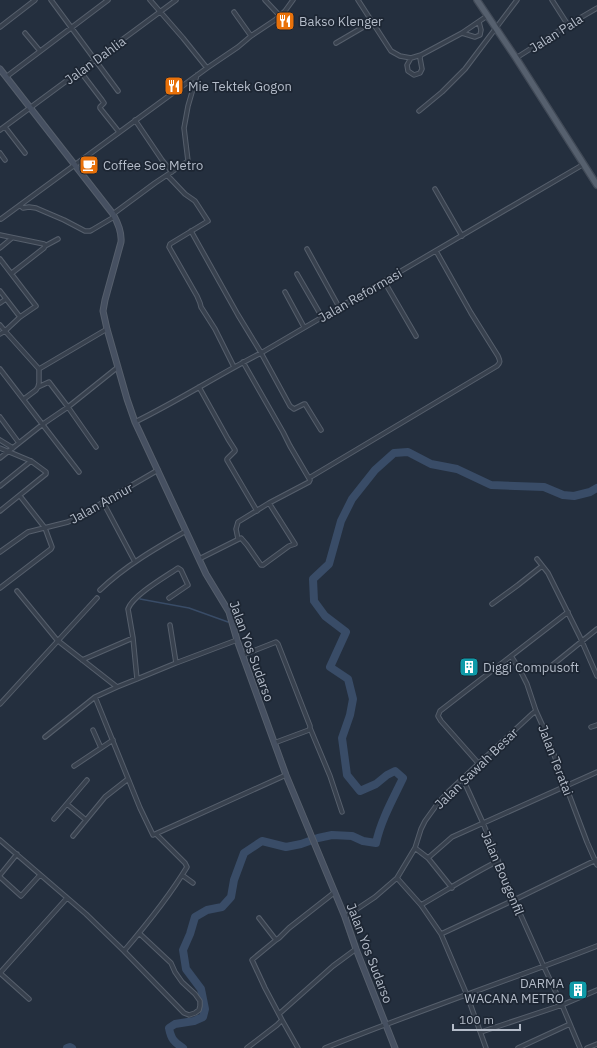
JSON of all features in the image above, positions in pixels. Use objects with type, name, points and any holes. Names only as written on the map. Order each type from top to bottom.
[{"type":"main road","points":[[477,0],[597,185]]},
{"type":"street","points":[[0,27],[35,0]]},
{"type":"street","points":[[51,0],[96,59],[118,91]]},
{"type":"street","points":[[6,77],[108,0]]},
{"type":"street","points":[[150,0],[207,68]]},
{"type":"street","name":"Jalan Dahlia","points":[[0,130],[176,0]]},
{"type":"street","points":[[265,0],[280,16]]},
{"type":"street","points":[[1,219],[22,207],[74,165],[197,75],[238,48],[251,36],[280,16],[293,0]]},
{"type":"street","points":[[358,0],[392,51],[400,56],[411,58],[421,55],[462,33],[487,16]]},
{"type":"street","points":[[419,112],[465,69],[517,0]]},
{"type":"street","points":[[552,0],[568,24]]},
{"type":"street","name":"Jalan Pala","points":[[516,58],[568,24],[597,8]]},
{"type":"street","points":[[234,12],[251,36]]},
{"type":"street","points":[[336,43],[372,22]]},
{"type":"street","points":[[462,33],[475,37],[480,35],[481,30],[478,22]]},
{"type":"street","points":[[25,33],[40,51]]},
{"type":"street","points":[[411,58],[407,65],[408,71],[414,75],[420,73],[422,69],[420,58],[421,55]]},
{"type":"street","name":"Jalan Yos Sudarso","points":[[0,69],[118,224],[121,237],[120,246],[103,311],[127,399],[135,422],[206,574],[229,612],[237,640],[286,775],[345,917],[395,1048]]},
{"type":"street","points":[[80,71],[102,100],[103,104],[100,108],[119,132]]},
{"type":"street","points":[[22,207],[36,208],[90,231],[113,216],[155,183],[188,161],[184,128],[188,106],[197,75]]},
{"type":"street","points":[[136,120],[162,160],[172,172]]},
{"type":"street","points":[[5,127],[25,154]]},
{"type":"street","points":[[0,153],[5,160]]},
{"type":"street","name":"Jalan Reformasi","points":[[135,422],[261,353],[584,164]]},
{"type":"street","points":[[167,175],[195,201],[208,221],[170,244],[168,247],[197,296],[201,308],[234,367]]},
{"type":"street","points":[[435,189],[462,236]]},
{"type":"street","points":[[191,231],[292,408],[294,409],[305,404],[321,430]]},
{"type":"street","points":[[0,235],[44,244],[45,246]]},
{"type":"street","points":[[0,248],[12,238]]},
{"type":"street","points":[[12,273],[45,246],[58,239]]},
{"type":"street","points":[[307,249],[339,307]]},
{"type":"street","points":[[238,539],[236,529],[238,522],[269,503],[309,482],[309,478],[500,364],[498,356],[471,313],[436,251]]},
{"type":"street","points":[[0,259],[36,306],[0,334]]},
{"type":"street","points":[[298,274],[322,317]]},
{"type":"street","points":[[384,282],[416,336]]},
{"type":"street","points":[[0,291],[20,317]]},
{"type":"street","points":[[285,292],[304,327]]},
{"type":"street","points":[[0,303],[6,299]]},
{"type":"street","points":[[0,325],[39,369],[38,387]]},
{"type":"street","points":[[39,369],[107,329]]},
{"type":"street","points":[[243,362],[309,478]]},
{"type":"street","points":[[0,458],[118,367]]},
{"type":"street","points":[[0,369],[79,472]]},
{"type":"street","points":[[24,399],[38,387],[48,382],[68,407],[96,447]]},
{"type":"street","points":[[199,387],[235,450],[235,452],[227,460],[257,511]]},
{"type":"street","points":[[0,417],[19,443]]},
{"type":"street","points":[[0,440],[13,448]]},
{"type":"street","points":[[0,448],[32,462],[46,472],[46,474],[0,511]]},
{"type":"street","points":[[0,486],[32,462]]},
{"type":"street","name":"Jalan Annur","points":[[0,552],[28,532],[73,520],[89,512],[103,502],[158,470]]},
{"type":"street","points":[[0,588],[52,547],[45,528],[20,496]]},
{"type":"street","points":[[103,502],[135,562]]},
{"type":"street","points":[[199,559],[241,538],[262,565],[289,546],[295,544],[269,503]]},
{"type":"street","points":[[100,590],[135,562],[186,531]]},
{"type":"street","points":[[537,559],[548,573],[580,636],[581,642],[597,676]]},
{"type":"street","points":[[492,604],[542,566]]},
{"type":"street","points":[[137,680],[133,638],[128,609],[129,605],[142,593],[180,568],[188,585],[169,598]]},
{"type":"street","points":[[17,591],[57,640],[117,686]]},
{"type":"street","points":[[0,704],[97,598]]},
{"type":"street","points":[[479,764],[441,721],[438,716],[440,711],[568,612]]},
{"type":"street","points":[[170,625],[176,663]]},
{"type":"street","points":[[550,667],[597,629]]},
{"type":"street","points":[[82,660],[133,638]]},
{"type":"street","points":[[45,737],[95,697],[117,686],[137,680],[176,663],[237,640]]},
{"type":"street","points":[[243,655],[276,642],[278,644],[330,776],[342,812]]},
{"type":"street","name":"Jalan Teratai","points":[[511,656],[527,684],[536,711],[597,865]]},
{"type":"street","points":[[95,697],[152,834],[156,834],[185,863],[187,867],[161,906],[124,950]]},
{"type":"street","name":"Jalan Sawah Besar","points":[[345,917],[375,897],[397,878],[415,848],[421,829],[431,812],[448,792],[536,711]]},
{"type":"street","points":[[591,728],[597,725]]},
{"type":"street","points":[[274,743],[309,730],[310,728]]},
{"type":"street","points":[[93,730],[101,748]]},
{"type":"street","points":[[74,766],[113,740]]},
{"type":"street","points":[[428,858],[452,837],[597,772]]},
{"type":"street","points":[[156,834],[286,775]]},
{"type":"street","points":[[73,836],[105,797],[128,779]]},
{"type":"street","name":"Jalan Bougenfil","points":[[463,779],[483,823],[514,900],[562,1004],[580,1048]]},
{"type":"street","points":[[54,819],[87,780]]},
{"type":"street","points":[[67,804],[86,820]]},
{"type":"street","points":[[0,840],[86,914],[124,950],[184,1013],[189,1015],[195,1013],[199,1010],[200,1001],[182,982],[171,963],[139,933]]},
{"type":"street","points":[[415,848],[428,858],[452,888]]},
{"type":"street","points":[[17,854],[0,876],[21,896],[40,875]]},
{"type":"street","points":[[441,934],[596,860]]},
{"type":"street","points":[[421,905],[498,861]]},
{"type":"street","points":[[182,875],[193,883]]},
{"type":"street","points":[[397,878],[421,905],[441,934],[468,994],[486,1048]]},
{"type":"street","points":[[298,1048],[265,988],[252,960],[289,928],[335,892]]},
{"type":"street","points":[[29,999],[0,973],[67,898]]},
{"type":"street","points":[[259,918],[276,940]]},
{"type":"street","points":[[325,1048],[597,946]]},
{"type":"street","points":[[279,1014],[333,966],[356,949]]},
{"type":"street","points":[[481,1032],[562,1004],[597,990]]},
{"type":"street","points":[[247,1048],[282,1020]]},
{"type":"street","points":[[518,1048],[570,1024]]},
{"type":"street","points":[[587,1048],[597,1044]]},
{"type":"waterway","points":[[183,1048],[173,1040],[169,1028],[175,1024],[194,1021],[203,1017],[205,1009],[201,989],[186,969],[183,950],[195,917],[207,910],[222,907],[231,897],[234,880],[244,853],[262,841],[286,847],[332,835],[352,836],[363,841],[376,843],[384,818],[403,778],[395,771],[387,775],[376,784],[360,791],[347,775],[342,738],[350,715],[353,699],[348,679],[330,667],[346,632],[325,616],[314,601],[313,579],[329,564],[341,521],[352,499],[375,470],[394,453],[408,452],[431,464],[457,469],[491,485],[544,487],[563,495],[574,496],[590,492],[597,488]]},
{"type":"waterway","points":[[140,599],[189,608],[228,622]]},
{"type":"waterway","points":[[67,1048],[72,1048]]},
{"type":"place","name":"Bakso Klenger","points":[[285,21]]},
{"type":"place","name":"Mie Tektek Gogon","points":[[174,86]]},
{"type":"place","name":"Coffee Soe Metro","points":[[89,165]]},
{"type":"place","name":"Diggi Compusoft","points":[[469,667]]},
{"type":"place","name":"DARMA WACANA METRO","points":[[578,990]]}]
